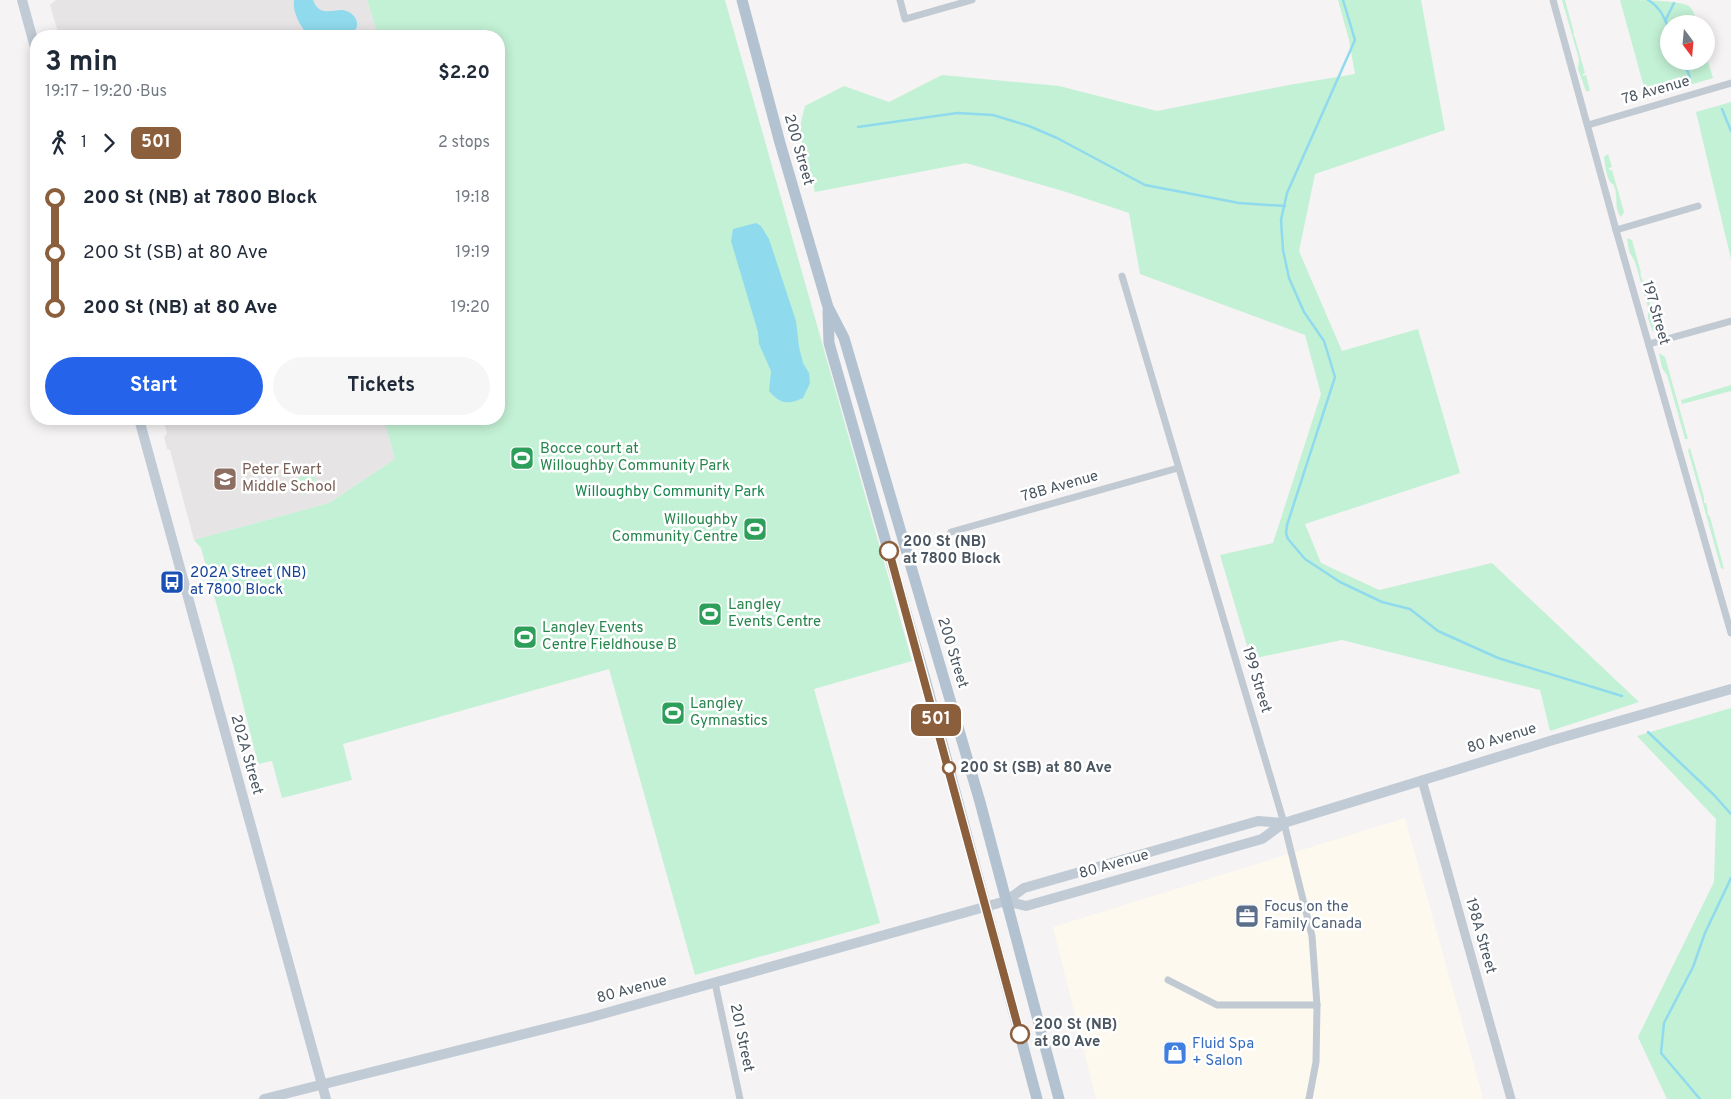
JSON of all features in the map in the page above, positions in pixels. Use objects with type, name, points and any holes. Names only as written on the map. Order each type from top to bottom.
[{"type":"main road","points":[[22,0],[30,30]]},
{"type":"main road","name":"200 Street","points":[[742,0],[780,143],[828,307],[844,338],[977,793],[1060,1099]]},
{"type":"main road","name":"200 Street","points":[[828,307],[829,343],[921,663],[1038,1099]]},
{"type":"main road","name":"202A Street","points":[[141,425],[326,1099]]},
{"type":"main road","name":"80 Avenue","points":[[1006,901],[1026,906],[1262,839],[1284,823],[1579,732],[1731,689]]},
{"type":"main road","name":"80 Avenue","points":[[264,1099],[537,1032],[715,983],[1006,901],[1024,888],[1248,823],[1258,821],[1284,823]]},
{"type":"street","points":[[900,0],[905,19],[972,0]]},
{"type":"street","name":"197 Street","points":[[1553,0],[1616,230],[1731,632]]},
{"type":"street","name":"78 Avenue","points":[[1588,125],[1731,83]]},
{"type":"street","points":[[1616,230],[1698,206]]},
{"type":"street","name":"199 Street","points":[[1122,276],[1284,823],[1312,936],[1317,1006],[1316,1062],[1310,1099]]},
{"type":"street","points":[[1649,344],[1731,321]]},
{"type":"street","name":"78B Avenue","points":[[950,532],[1178,468]]},
{"type":"street","name":"198A Street","points":[[1422,780],[1512,1099]]},
{"type":"street","points":[[1168,980],[1218,1005],[1317,1006]]},
{"type":"street","name":"201 Street","points":[[715,983],[740,1099]]},
{"type":"shaded area","points":[[56,0],[367,0],[376,30],[57,30],[50,5]]},
{"type":"shaded area","points":[[165,425],[386,425],[395,459],[329,503],[194,540],[170,450],[167,449],[164,437],[167,433]]},
{"type":"shaded area","points":[[1405,818],[1482,1099],[1096,1099],[1053,927]]},
{"type":"green space","name":"Willoughby Community Park","points":[[367,0],[725,0],[912,661],[814,689],[880,923],[695,975],[609,669],[343,744],[352,780],[282,798],[272,761],[258,764],[201,548],[194,540],[329,503],[395,459],[386,425],[505,425],[505,30],[376,30]]},
{"type":"green space","points":[[1338,0],[1421,0],[1445,130],[1315,174],[1299,251],[1342,351],[1418,329],[1460,473],[1305,524],[1321,563],[1379,590],[1492,563],[1639,702],[1550,731],[1540,690],[1342,640],[1251,659],[1220,555],[1273,543],[1321,394],[1305,335],[1140,274],[1129,213],[1063,191],[966,163],[815,192],[799,130],[805,106],[844,86],[889,102],[942,75],[1059,86],[1157,111],[1355,74],[1349,40]]},
{"type":"green space","points":[[1562,0],[1565,0],[1585,73],[1583,76],[1586,75],[1590,91],[1586,91],[1578,69],[1579,59]]},
{"type":"green space","points":[[1620,0],[1666,1],[1689,6],[1694,15],[1660,15],[1660,70],[1711,70],[1713,78],[1647,98]]},
{"type":"green space","points":[[1731,102],[1731,259],[1696,112]]},
{"type":"green space","points":[[1608,154],[1612,167],[1609,170],[1612,170],[1624,212],[1621,217],[1617,209],[1615,190],[1606,172],[1604,157]]},
{"type":"green space","points":[[1627,238],[1632,240],[1640,274],[1646,289],[1644,290],[1647,293],[1654,319],[1652,322],[1655,321],[1656,327],[1653,332],[1648,318],[1648,307],[1635,262],[1629,251]]},
{"type":"green space","points":[[1659,353],[1665,357],[1688,439],[1685,439]]},
{"type":"green space","points":[[1731,385],[1731,391],[1682,404],[1681,400]]},
{"type":"green space","points":[[1690,448],[1724,569],[1721,568],[1688,450]]},
{"type":"green space","points":[[313,473],[318,490],[302,495],[297,478]]},
{"type":"green space","points":[[1731,708],[1731,1099],[1667,1099],[1638,1037],[1714,882],[1716,819],[1637,736]]},
{"type":"water","points":[[294,0],[313,0],[320,10],[347,11],[356,19],[356,28],[355,30],[304,30],[294,5]]},
{"type":"water","points":[[756,223],[761,226],[769,239],[796,321],[803,363],[809,373],[810,383],[803,398],[793,402],[781,401],[769,391],[771,371],[759,344],[758,332],[731,241],[733,229]]},
{"type":"waterway","points":[[1343,0],[1355,40],[1287,193],[1281,220],[1283,250],[1289,278],[1304,312],[1324,341],[1335,377],[1287,525],[1286,533],[1288,539],[1305,559],[1340,582],[1382,602],[1410,609],[1438,631],[1498,658],[1622,696]]},
{"type":"waterway","points":[[1648,0],[1659,9],[1662,15]]},
{"type":"waterway","points":[[1668,15],[1674,3]]},
{"type":"waterway","points":[[1687,70],[1690,77]]},
{"type":"waterway","points":[[1722,109],[1731,131]]},
{"type":"waterway","points":[[858,127],[957,113],[993,115],[1029,126],[1057,138],[1145,185],[1239,203],[1285,206]]},
{"type":"waterway","points":[[1648,732],[1714,795],[1731,814]]},
{"type":"waterway","points":[[1700,1099],[1661,1053],[1664,1023],[1693,967],[1705,933],[1731,878]]},
{"type":"bus line","name":"501","points":[[889,551],[1020,1034]]},
{"type":"place","name":"Bocce court at Willoughby Community Park","points":[[522,458]]},
{"type":"place","name":"Peter Ewart Middle School","points":[[225,479]]},
{"type":"place","name":"Willoughby Community Centre","points":[[755,529]]},
{"type":"place","name":"200 St (NB) at 7800 Block","points":[[889,551]]},
{"type":"place","name":"202A Street (NB) at 7800 Block","points":[[172,582]]},
{"type":"place","name":"Langley Events Centre","points":[[710,614]]},
{"type":"place","name":"Langley Events Centre Fieldhouse B","points":[[525,637]]},
{"type":"place","name":"Langley Gymnastics","points":[[673,713]]},
{"type":"place","name":"200 St (SB) at 80 Ave","points":[[949,768]]},
{"type":"place","name":"Focus on the Family Canada","points":[[1247,916]]},
{"type":"place","name":"200 St (NB) at 80 Ave","points":[[1020,1034]]},
{"type":"place","name":"Fluid Spa + Salon","points":[[1175,1053]]}]
